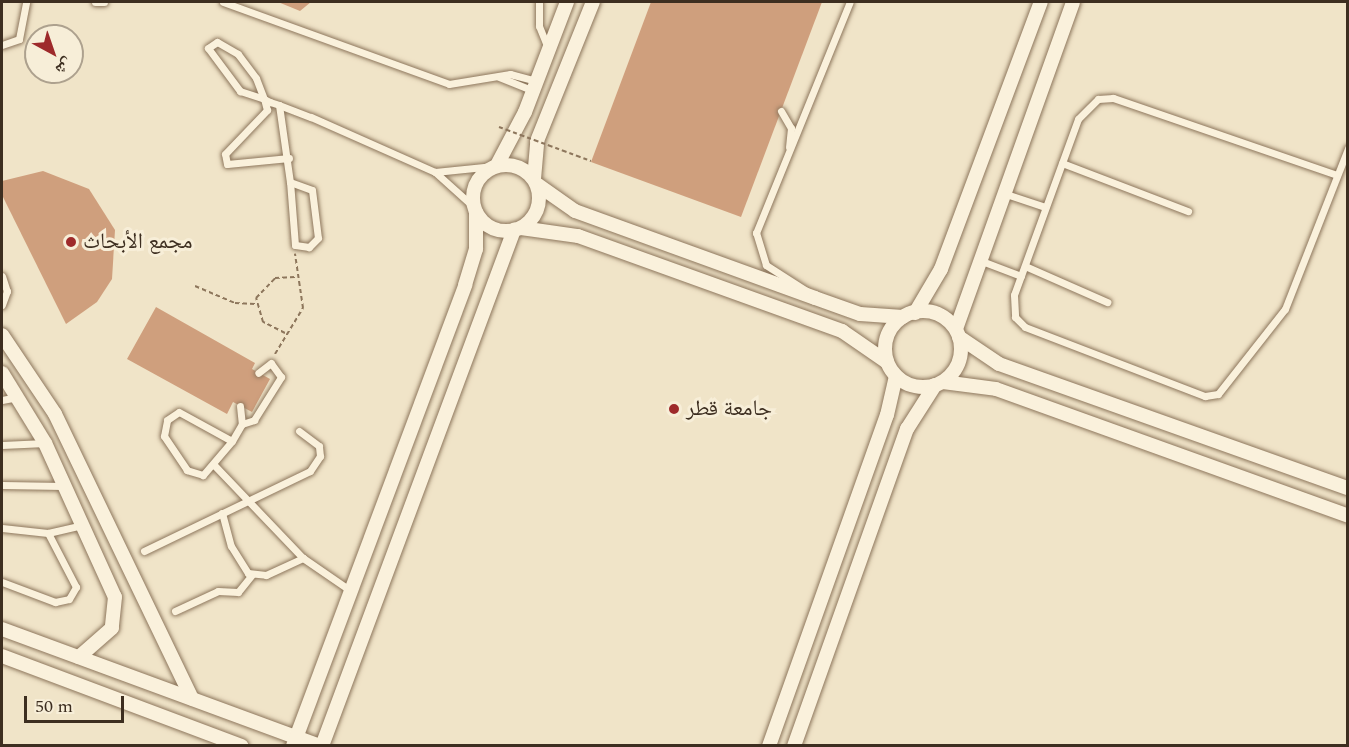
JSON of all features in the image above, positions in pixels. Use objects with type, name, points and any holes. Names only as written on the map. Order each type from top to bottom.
[{"type":"street","points":[[294,741],[348,589],[465,285],[476,249],[475,187],[495,166],[534,86],[567,2]]},
{"type":"street","points":[[2,629],[192,699],[294,741],[321,746],[517,229],[539,206],[536,182],[537,141],[593,2]]},
{"type":"street","points":[[887,362],[887,337],[909,315],[939,275],[1041,2]]},
{"type":"street","points":[[794,746],[908,429],[939,383],[959,362],[957,333],[979,260],[1072,2]]},
{"type":"street","points":[[495,166],[518,166],[575,211],[815,298],[867,315],[936,314],[957,333],[999,364],[1347,488]]},
{"type":"street","points":[[475,210],[495,229],[517,229],[578,236],[842,331],[887,362],[896,376],[919,387],[939,383],[996,388],[1347,516]]},
{"type":"street","points":[[2,335],[55,414],[192,699]]},
{"type":"street","points":[[2,374],[45,443],[117,605],[112,628],[78,657]]},
{"type":"street","points":[[768,746],[885,421],[896,376]]},
{"type":"street","points":[[2,656],[242,746]]},
{"type":"lane","points":[[2,45],[19,39],[26,2]]},
{"type":"lane","points":[[95,2],[104,2]]},
{"type":"lane","points":[[223,2],[439,81],[468,84],[496,76],[517,74],[534,86]]},
{"type":"lane","points":[[539,2],[539,26],[549,50]]},
{"type":"lane","points":[[815,298],[766,265],[756,247],[758,226],[850,2]]},
{"type":"lane","points":[[289,158],[227,164],[225,154],[267,110],[264,99],[238,54],[217,42],[208,48],[240,91],[264,99],[279,105],[435,172],[475,210]]},
{"type":"lane","points":[[1337,175],[1113,98],[1086,107],[1045,207],[1024,266],[1012,310],[1025,327],[1205,396],[1218,394],[1285,309],[1337,175],[1347,148]]},
{"type":"lane","points":[[279,105],[289,158],[290,182],[295,245],[309,247],[318,238],[312,190],[290,182]]},
{"type":"lane","points":[[781,111],[791,128],[788,156]]},
{"type":"lane","points":[[1062,163],[1188,211]]},
{"type":"lane","points":[[435,172],[495,166]]},
{"type":"lane","points":[[1003,193],[1045,207]]},
{"type":"lane","points":[[979,260],[1021,276]]},
{"type":"lane","points":[[1024,266],[1107,302]]},
{"type":"lane","points":[[2,276],[7,291],[2,305]]},
{"type":"lane","points":[[232,441],[189,414],[167,420],[165,436],[187,470],[199,476],[214,466],[232,441],[242,424],[263,412],[280,380],[280,369],[271,363],[258,373]]},
{"type":"lane","points":[[2,399],[18,397]]},
{"type":"lane","points":[[240,406],[242,424]]},
{"type":"lane","points":[[144,551],[316,465],[319,446],[299,431]]},
{"type":"lane","points":[[2,445],[45,443]]},
{"type":"lane","points":[[214,466],[303,558],[348,589]]},
{"type":"lane","points":[[2,485],[63,486]]},
{"type":"lane","points":[[222,513],[236,556],[252,575],[266,575],[303,558]]},
{"type":"lane","points":[[2,528],[48,532],[82,525]]},
{"type":"lane","points":[[2,582],[55,602],[69,599],[76,587],[48,532]]},
{"type":"lane","points":[[175,610],[218,591],[238,592],[252,575]]},
{"type":"path","points":[[499,127],[591,161]]},
{"type":"path","points":[[271,363],[286,333],[299,321],[303,308],[296,277],[295,245]]},
{"type":"path","points":[[286,333],[263,322],[255,304],[260,290],[275,278],[296,277]]},
{"type":"path","points":[[195,286],[235,303],[255,304]]},
{"type":"building","points":[[278,2],[311,2],[300,11]]},
{"type":"building","points":[[651,2],[822,2],[741,217],[591,162]]},
{"type":"building","name":"مجمع الأبحاث","points":[[43,171],[89,189],[115,230],[112,279],[97,302],[66,324],[2,195],[2,181]]},
{"type":"building","points":[[156,307],[255,363],[252,369],[270,379],[252,412],[233,402],[227,414],[127,359]]},
{"type":"place","name":"مجمع الأبحاث","points":[[71,242]]},
{"type":"place","name":"جامعة قطر","points":[[674,409]]}]
